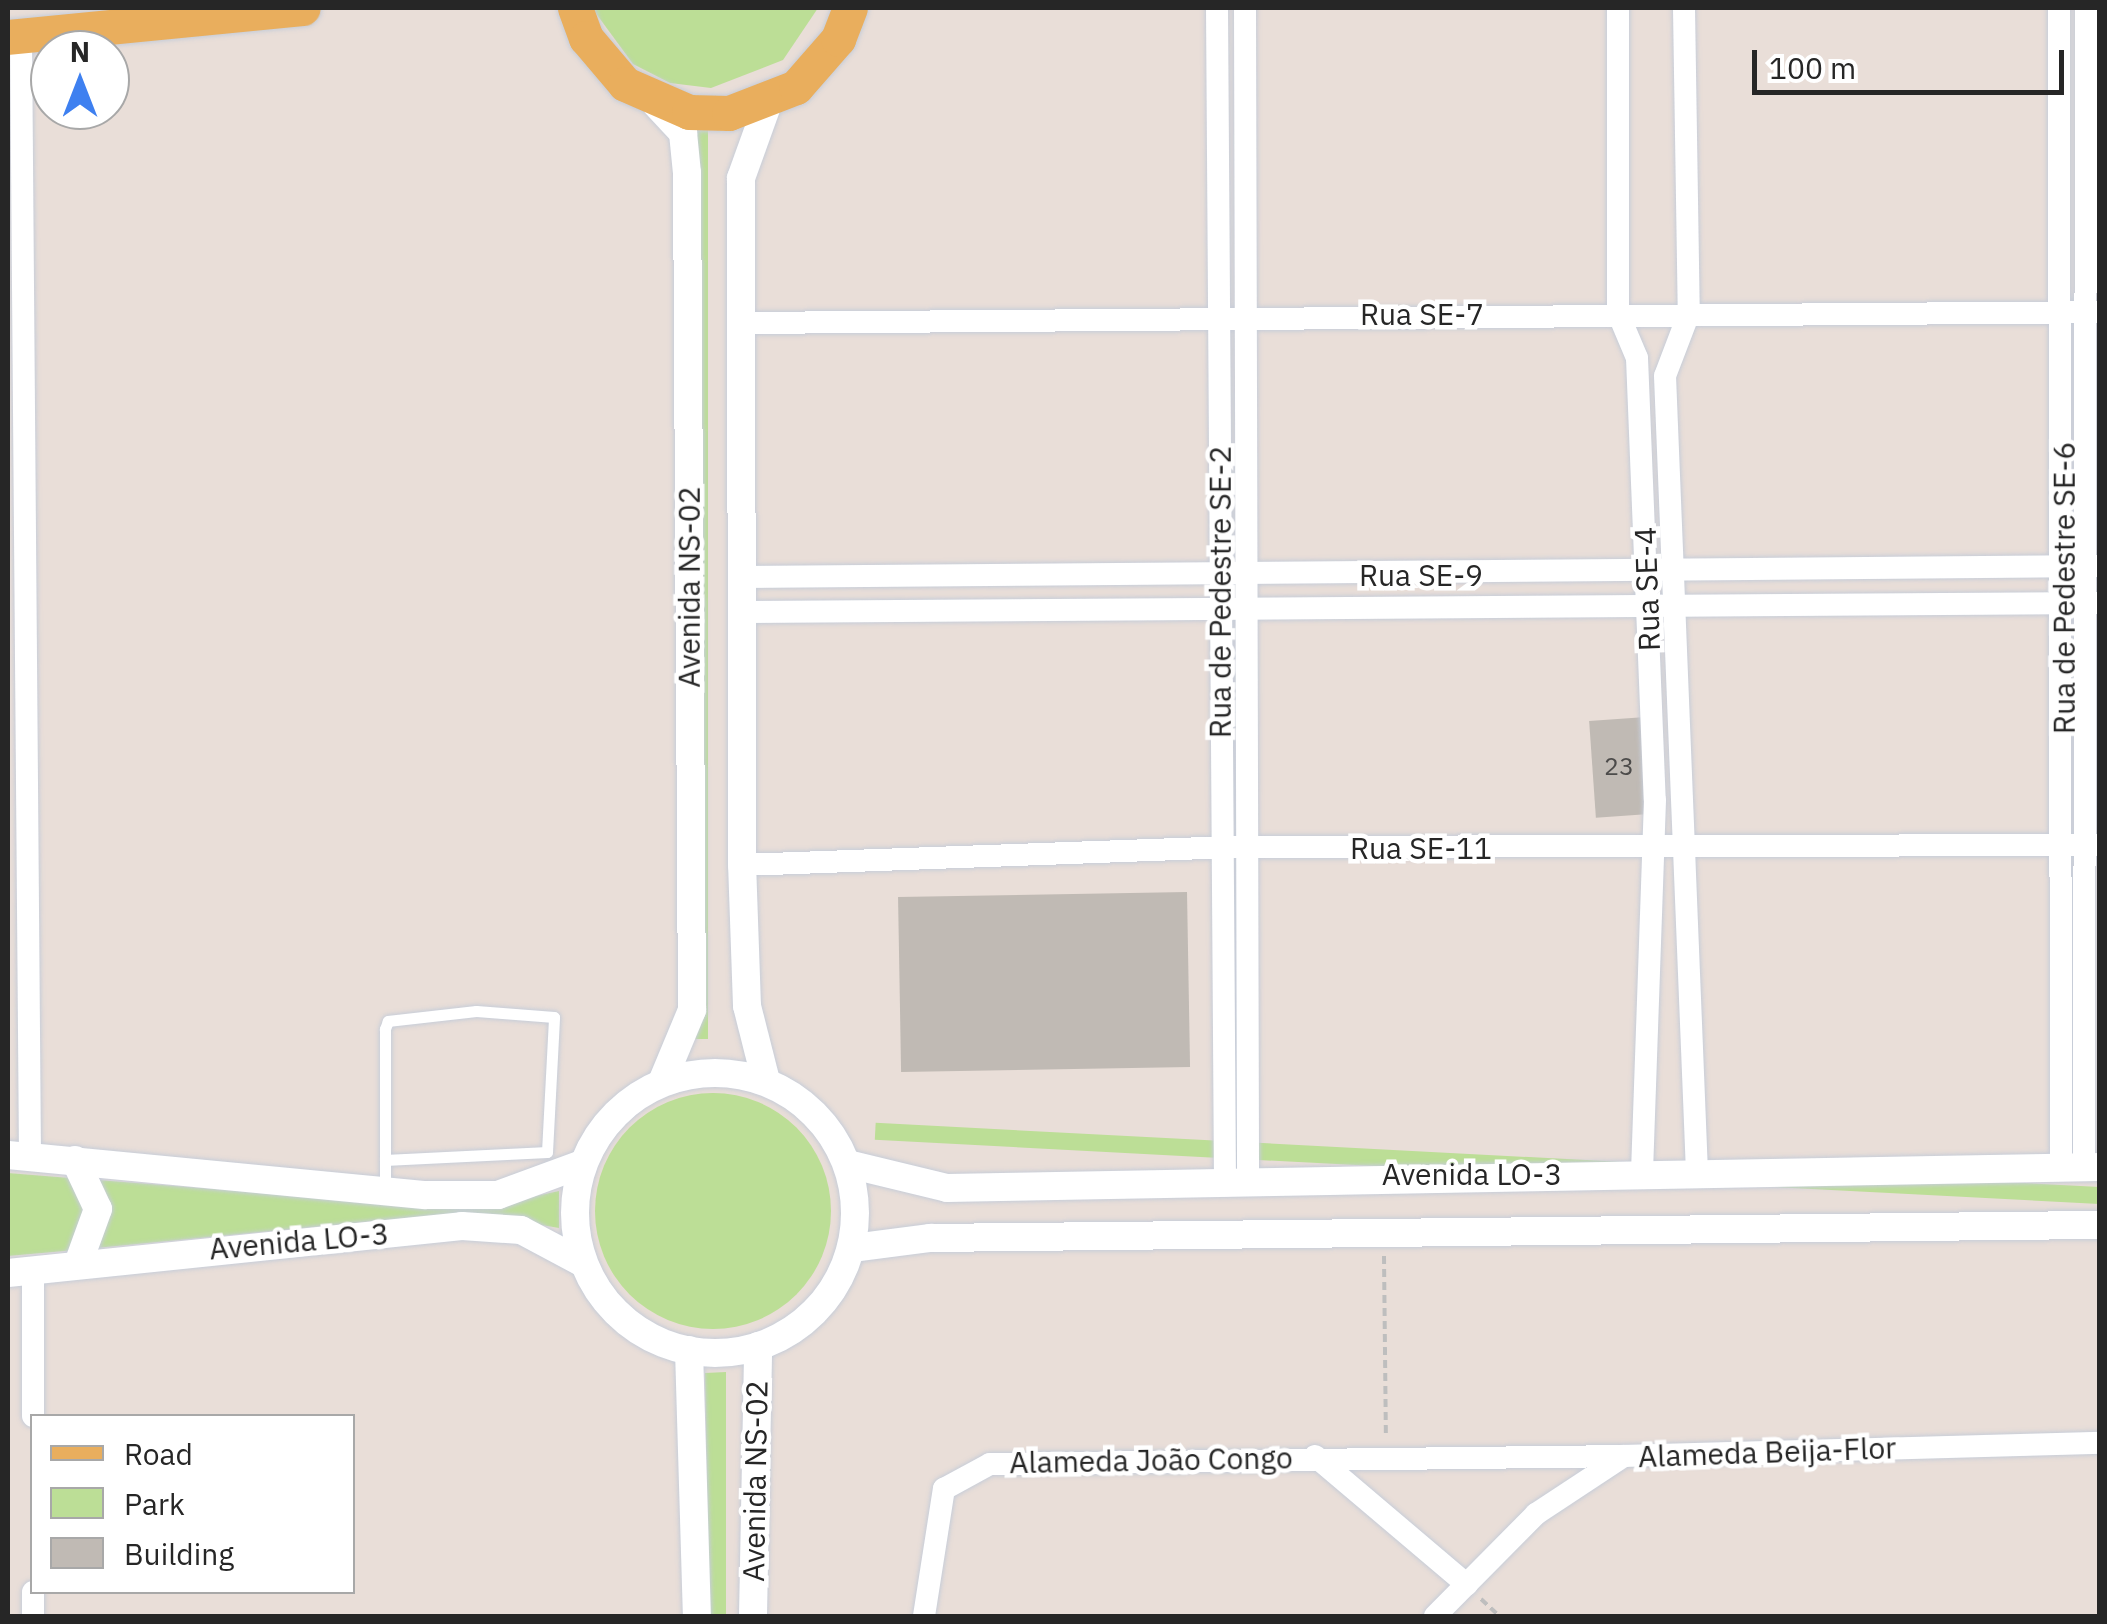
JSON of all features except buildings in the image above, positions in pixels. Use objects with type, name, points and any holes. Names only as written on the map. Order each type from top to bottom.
[{"type":"main road","points":[[14,36],[168,12],[303,8]]},
{"type":"main road","points":[[572,8],[603,63],[651,100],[716,113],[768,103],[820,66],[853,8]]},
{"type":"street","name":"Rua de Pedestre SE-2","points":[[1217,8],[1222,314],[1219,575],[1231,607],[1230,847],[1236,1177]]},
{"type":"street","name":"Rua de Pedestre SE-2","points":[[1231,607],[1245,575],[1246,8]]},
{"type":"street","name":"Rua SE-4","points":[[1618,8],[1618,313],[1637,358],[1648,604],[1650,850],[1642,1174]]},
{"type":"street","name":"Rua SE-4","points":[[1684,8],[1689,313],[1665,376],[1697,1172]]},
{"type":"street","name":"Rua de Pedestre SE-6","points":[[2060,8],[2064,604],[2084,846]]},
{"type":"street","name":"Rua de Pedestre SE-6","points":[[2082,1168],[2084,846],[2094,604],[2095,312],[2086,8]]},
{"type":"street","points":[[14,36],[19,1156]]},
{"type":"street","name":"Avenida NS-02","points":[[651,100],[684,133],[687,173],[692,1010],[662,1082]]},
{"type":"street","name":"Avenida NS-02","points":[[766,1082],[747,1006],[742,865],[746,612],[742,577],[741,178],[768,103]]},
{"type":"street","name":"Rua SE-7","points":[[744,323],[1222,314],[2095,312]]},
{"type":"street","name":"Rua SE-9","points":[[742,577],[2094,566]]},
{"type":"street","name":"Rua SE-9","points":[[746,612],[1676,602],[2094,604]]},
{"type":"street","name":"Rua SE-11","points":[[742,865],[1230,847],[1684,850],[2084,846]]},
{"type":"street","points":[[714,1072],[766,1082],[815,1115],[848,1164],[852,1248],[822,1302],[758,1346],[689,1350],[632,1324],[584,1264],[575,1231],[582,1164],[601,1129],[662,1082],[714,1072]]},
{"type":"street","name":"Avenida LO-3","points":[[19,1156],[384,1191],[498,1195],[582,1164]]},
{"type":"street","points":[[75,1160],[98,1209],[78,1264]]},
{"type":"street","name":"Avenida LO-3","points":[[848,1164],[947,1188],[1236,1177],[2082,1168]]},
{"type":"street","name":"Avenida LO-3","points":[[852,1248],[1384,1232],[2100,1224]]},
{"type":"street","name":"Avenida LO-3","points":[[20,1273],[462,1226],[521,1230],[584,1264]]},
{"type":"street","points":[[20,1273],[33,1414]]},
{"type":"street","name":"Avenida NS-02","points":[[753,1616],[758,1346]]},
{"type":"street","name":"Avenida NS-02","points":[[689,1350],[697,1616]]},
{"type":"street","name":"Alameda Beija-Flor","points":[[1434,1616],[1536,1514],[1624,1456],[2100,1443]]},
{"type":"street","points":[[1316,1456],[1467,1585]]},
{"type":"street","name":"Alameda João Congo","points":[[924,1616],[936,1510],[944,1488],[963,1475],[1010,1462],[1316,1456],[1624,1456]]},
{"type":"lane","points":[[384,1160],[547,1152],[554,1016],[476,1011],[388,1021],[384,1160],[384,1191]]},
{"type":"path","points":[[1384,1232],[1386,1456]]},
{"type":"green space","points":[[592,8],[818,8],[783,60],[711,88],[670,83],[633,64]]},
{"type":"green space","points":[[694,125],[708,125],[708,1039],[694,1039]]},
{"type":"green space","points":[[713,1093],[758,1102],[796,1128],[822,1166],[831,1211],[822,1256],[796,1294],[758,1320],[713,1329],[668,1320],[630,1294],[604,1256],[595,1211],[604,1166],[630,1128],[668,1102]]},
{"type":"green space","points":[[876,1123],[2100,1187],[2099,1204],[875,1140]]},
{"type":"green space","points":[[8,1173],[70,1178],[87,1213],[76,1250],[8,1256]]},
{"type":"green space","points":[[98,1180],[383,1202],[499,1204],[559,1191],[559,1228],[501,1218],[385,1220],[96,1248],[110,1215]]},
{"type":"green space","points":[[726,1372],[726,1616],[709,1616],[705,1373]]}]
